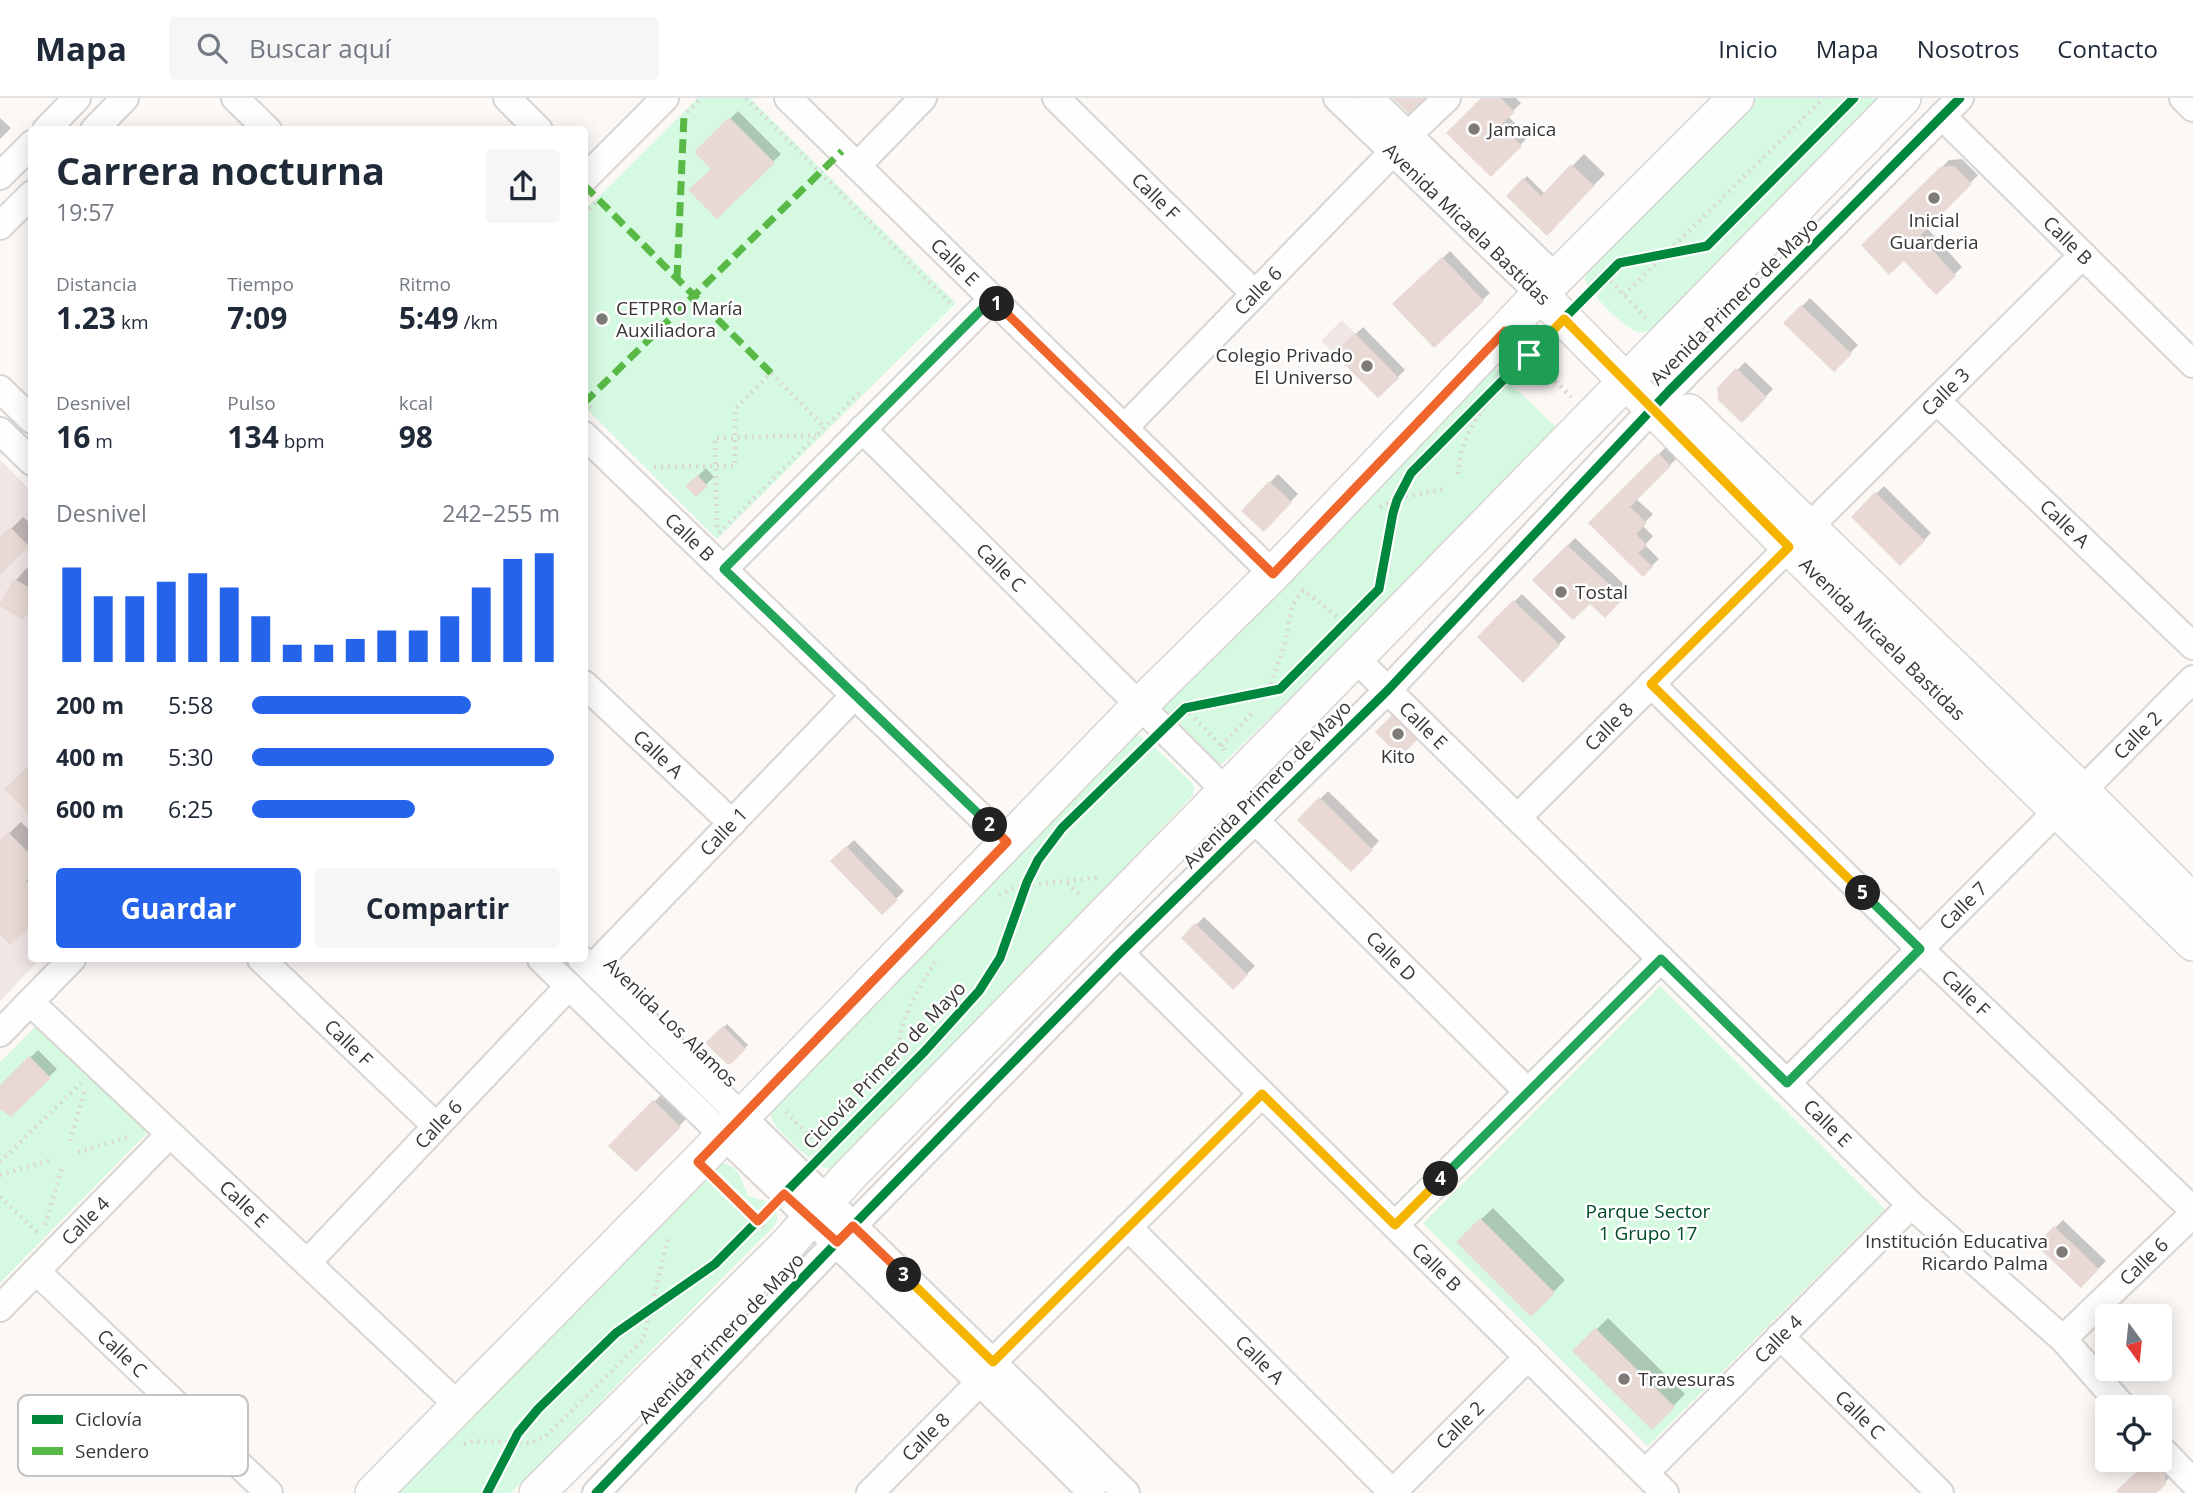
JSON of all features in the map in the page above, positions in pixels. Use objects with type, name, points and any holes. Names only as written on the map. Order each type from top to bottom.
[{"type":"main road","points":[[373,1493],[1007,842],[1162,707],[1522,348],[1548,286],[1736,98]]},
{"type":"main road","name":"Avenida Primero de Mayo","points":[[537,1493],[785,1247],[827,1179],[1235,781],[1352,634],[1590,416],[1903,98]]},
{"type":"main road","name":"Avenida Micaela Bastidas","points":[[1548,286],[1799,537],[2070,800],[2193,902]]},
{"type":"main road","name":"Avenida Micaela Bastidas","points":[[2070,800],[2193,943]]},
{"type":"street","points":[[50,126],[77,98]]},
{"type":"street","points":[[98,126],[125,98]]},
{"type":"street","points":[[235,98],[264,126]]},
{"type":"street","points":[[507,98],[535,126]]},
{"type":"street","points":[[588,173],[665,98]]},
{"type":"street","name":"Calle E","points":[[788,98],[1124,428],[1288,582]]},
{"type":"street","points":[[857,166],[923,98]]},
{"type":"street","name":"Calle F","points":[[1056,98],[1255,294]]},
{"type":"street","name":"Avenida Micaela Bastidas","points":[[1337,98],[1401,144],[1548,286]]},
{"type":"street","name":"Avenida Micaela Bastidas","points":[[1370,98],[1401,144]]},
{"type":"street","points":[[1401,144],[1447,98]]},
{"type":"street","points":[[2183,98],[2193,108]]},
{"type":"street","name":"Calle B","points":[[1951,107],[2083,256],[2193,364]]},
{"type":"street","name":"Avenida Primero de Mayo","points":[[596,1493],[1120,953],[1388,690],[1661,400],[1951,107]]},
{"type":"street","name":"Calle 6","points":[[1124,428],[1401,144]]},
{"type":"street","points":[[0,176],[28,148]]},
{"type":"street","points":[[0,226],[28,198]]},
{"type":"street","name":"Calle 3","points":[[1799,537],[2083,256]]},
{"type":"street","points":[[724,569],[992,299]]},
{"type":"street","points":[[0,389],[28,415]]},
{"type":"street","name":"Calle A","points":[[1937,401],[2193,646]]},
{"type":"street","name":"Calle B","points":[[589,423],[724,569],[1007,842]]},
{"type":"street","points":[[0,431],[28,458]]},
{"type":"street","name":"Calle C","points":[[853,438],[1162,707],[1235,781]]},
{"type":"street","name":"Calle 8","points":[[1518,817],[1799,537]]},
{"type":"street","name":"Calle E","points":[[1352,634],[1388,690],[1912,1205],[2063,1339],[2112,1395]]},
{"type":"street","name":"Calle 2","points":[[2070,800],[2193,679]]},
{"type":"street","name":"Calle F","points":[[1651,684],[1920,949],[2193,1212]]},
{"type":"street","name":"Calle A","points":[[588,688],[732,823]]},
{"type":"street","name":"Calle 1","points":[[586,964],[732,823],[855,695]]},
{"type":"street","name":"Calle D","points":[[1235,781],[1254,821],[1528,1092]]},
{"type":"street","name":"Calle 7","points":[[1787,1083],[2070,800]]},
{"type":"street","name":"Calle B","points":[[1120,953],[1665,1493]]},
{"type":"street","points":[[1395,1225],[1661,959]]},
{"type":"street","points":[[0,1033],[69,962]]},
{"type":"street","name":"Calle F","points":[[264,962],[436,1126]]},
{"type":"street","name":"Avenida Los Alamos","points":[[544,962],[569,986],[744,1115],[784,1194],[827,1179]]},
{"type":"street","name":"Avenida Los Alamos","points":[[586,964],[803,1175],[827,1179]]},
{"type":"street","name":"Calle 6","points":[[307,1263],[569,986]]},
{"type":"street","name":"Calle E","points":[[30,1002],[459,1406]]},
{"type":"street","points":[[987,1372],[1262,1094]]},
{"type":"street","name":"Calle 4","points":[[0,1308],[166,1130]]},
{"type":"street","name":"Avenida Los Alamos","points":[[827,1179],[845,1234],[987,1372],[1126,1493]]},
{"type":"street","name":"Calle 4","points":[[1645,1473],[1912,1205]]},
{"type":"street","name":"Calle 6","points":[[2063,1339],[2193,1212]]},
{"type":"street","name":"Calle A","points":[[1128,1227],[1393,1493]]},
{"type":"street","name":"Calle C","points":[[36,1271],[166,1395]]},
{"type":"street","name":"Calle C","points":[[1780,1336],[1940,1493]]},
{"type":"street","name":"Calle 2","points":[[1393,1493],[1528,1357]]},
{"type":"street","name":"Calle 8","points":[[870,1493],[987,1372]]},
{"type":"street","name":"Avenida Los Alamos","points":[[987,1372],[1092,1493]]},
{"type":"street","points":[[2172,1460],[2193,1482]]},
{"type":"street","name":"Calle C","points":[[248,1473],[269,1493]]},
{"type":"path","points":[[746,98],[950,303],[940,313]]},
{"type":"path","points":[[1624,295],[1824,98]]},
{"type":"path","points":[[1642,259],[1686,250]]},
{"type":"path","points":[[1582,252],[1609,273],[1624,295],[1666,339]]},
{"type":"path","points":[[1460,424],[1522,348],[1572,311],[1609,273]]},
{"type":"path","points":[[1522,348],[1590,416]]},
{"type":"path","points":[[1458,474],[1463,446],[1482,410],[1522,348]]},
{"type":"path","points":[[659,477],[650,467],[735,466],[735,409],[771,373],[824,428],[853,438]]},
{"type":"path","points":[[718,534],[863,389]]},
{"type":"path","points":[[718,534],[715,438],[817,435]]},
{"type":"path","points":[[1393,513],[1404,486]]},
{"type":"path","points":[[1378,508],[1397,500],[1446,489]]},
{"type":"path","points":[[708,525],[718,534]]},
{"type":"path","points":[[1288,582],[1309,580]]},
{"type":"path","points":[[1288,582],[1352,634]]},
{"type":"path","points":[[1261,693],[1276,686],[1292,606],[1288,582]]},
{"type":"path","points":[[1162,707],[1198,705]]},
{"type":"path","points":[[1162,707],[1221,746],[1235,781]]},
{"type":"path","points":[[1221,746],[1254,711]]},
{"type":"path","points":[[997,896],[1019,886],[1095,878],[1104,869]]},
{"type":"path","points":[[1021,898],[1032,871]]},
{"type":"path","points":[[744,1115],[827,1179],[890,1082],[895,1069],[902,1027],[921,984],[937,959]]},
{"type":"path","points":[[0,1162],[89,1075],[70,1141]]},
{"type":"path","points":[[78,1152],[166,1130]]},
{"type":"path","points":[[0,1175],[51,1160]]},
{"type":"path","points":[[698,1162],[785,1247]]},
{"type":"path","points":[[0,1197],[42,1237],[62,1168]]},
{"type":"path","points":[[749,1229],[784,1194]]},
{"type":"path","points":[[463,1444],[474,1441],[530,1443],[545,1436],[643,1340],[669,1234]]},
{"type":"path","points":[[639,1318],[661,1302]]},
{"type":"path","points":[[508,1452],[518,1433]]},
{"type":"shaded area","name":"Colegio Privado El Universo","points":[[1342,320],[1399,378],[1378,398],[1321,341]]},
{"type":"shaded area","points":[[0,460],[28,488],[28,962],[37,962],[0,1001]]},
{"type":"green space","points":[[698,98],[750,98],[956,303],[717,539],[588,410],[588,207]]},
{"type":"green space","points":[[1754,98],[1887,98],[1653,329],[1637,332],[1625,325],[1594,294],[1585,279],[1587,269]]},
{"type":"green space","points":[[1490,364],[1559,430],[1234,753],[1222,764],[1211,763],[1159,712],[1161,696]]},
{"type":"green space","points":[[1133,732],[1146,739],[1192,783],[1193,795],[849,1160],[828,1169],[807,1156],[777,1126],[771,1117],[770,1105]]},
{"type":"green space","name":"Parque Sector 1 Grupo 17","points":[[1660,986],[1885,1209],[1648,1446],[1423,1223]]},
{"type":"green space","points":[[39,1023],[149,1131],[0,1283],[0,1062]]},
{"type":"green space","points":[[720,1163],[735,1170],[748,1196],[766,1201],[775,1207],[776,1224],[511,1493],[384,1493]]},
{"type":"building","points":[[1393,98],[1433,98],[1413,118]]},
{"type":"building","name":"Jamaica","points":[[1481,98],[1501,98],[1515,112],[1501,125],[1522,146],[1491,177],[1446,133]]},
{"type":"building","points":[[729,117],[775,163],[717,219],[688,190],[711,169],[694,152]]},
{"type":"building","points":[[1571,164],[1594,186],[1547,236],[1506,196],[1523,178],[1541,196]]},
{"type":"building","points":[[1954,166],[1972,184],[1920,236],[1956,276],[1936,295],[1904,261],[1889,275],[1861,245],[1940,167]]},
{"type":"building","points":[[1442,257],[1484,301],[1434,348],[1392,304]]},
{"type":"building","points":[[1801,305],[1852,354],[1834,372],[1783,323]]},
{"type":"building","name":"Colegio Privado El Universo","points":[[1355,333],[1399,378],[1378,398],[1334,353]]},
{"type":"building","points":[[1736,368],[1767,397],[1742,423],[1718,400],[1717,388]]},
{"type":"building","points":[[1658,453],[1671,466],[1630,507],[1647,523],[1636,534],[1647,545],[1638,553],[1653,567],[1643,577],[1588,523]]},
{"type":"building","points":[[697,475],[708,486],[696,497],[685,486]]},
{"type":"building","points":[[1269,481],[1292,502],[1264,532],[1241,511]]},
{"type":"building","points":[[1875,492],[1925,541],[1900,566],[1851,517]]},
{"type":"building","points":[[10,527],[28,547],[0,575],[0,537]]},
{"type":"building","points":[[1567,545],[1624,598],[1605,618],[1590,604],[1573,620],[1532,580]]},
{"type":"building","points":[[14,579],[28,587],[28,612],[23,620],[0,606]]},
{"type":"building","points":[[1513,600],[1560,645],[1523,683],[1477,637]]},
{"type":"building","name":"Kito","points":[[1395,712],[1421,736],[1400,757],[1375,732]]},
{"type":"building","points":[[28,767],[28,813],[4,789]]},
{"type":"building","points":[[1319,797],[1373,850],[1351,872],[1297,820]]},
{"type":"building","points":[[8,832],[28,852],[28,928],[10,945],[0,934],[0,840]]},
{"type":"building","points":[[846,846],[898,900],[882,915],[830,861]]},
{"type":"building","points":[[1195,923],[1248,975],[1233,990],[1181,938]]},
{"type":"building","points":[[723,1026],[746,1049],[731,1064],[727,1064],[705,1043]]},
{"type":"building","points":[[29,1056],[51,1078],[11,1117],[2,1110],[0,1112],[0,1085]]},
{"type":"building","points":[[653,1100],[681,1127],[636,1172],[608,1146]]},
{"type":"building","points":[[1480,1218],[1555,1293],[1531,1317],[1456,1242]]},
{"type":"building","name":"Institución Educativa Ricardo Palma","points":[[2054,1226],[2099,1269],[2081,1288],[2036,1245]]},
{"type":"building","name":"Travesuras","points":[[1595,1328],[1675,1407],[1652,1430],[1572,1351]]},
{"type":"building","points":[[2136,1472],[2164,1472],[2166,1484],[2157,1493],[2116,1491]]},
{"type":"marked path","points":[[677,279],[684,115]]},
{"type":"marked path","points":[[588,399],[842,151]]},
{"type":"marked path","points":[[588,189],[771,373]]},
{"type":"cycle path","name":"Ciclovía Primero de Mayo","points":[[487,1493],[518,1433],[538,1409],[616,1333],[715,1264],[924,1052],[979,991],[1000,958],[1027,882],[1038,860],[1062,828],[1185,708],[1280,689],[1379,589],[1393,513],[1411,473],[1619,263],[1707,246],[1854,98]]},
{"type":"cycle path","points":[[596,1493],[1120,953],[1388,690],[1668,392],[1960,98]]},
{"type":"place","name":"Jamaica","points":[[1474,129]]},
{"type":"place","name":"Inicial Guarderia","points":[[1934,198]]},
{"type":"place","name":"CETPRO María Auxiliadora","points":[[602,319]]},
{"type":"place","name":"Colegio Privado El Universo","points":[[1367,366]]},
{"type":"place","name":"Tostal","points":[[1561,592]]},
{"type":"place","name":"Kito","points":[[1398,734]]},
{"type":"place","name":"Institución Educativa Ricardo Palma","points":[[2062,1252]]},
{"type":"place","name":"Travesuras","points":[[1624,1379]]},
{"type":"route","points":[[992,299],[1273,574],[1505,331],[1529,355],[1564,319],[1789,547],[1651,684],[1920,949],[1787,1083],[1661,959],[1395,1225],[1262,1094],[993,1362],[853,1226],[837,1242],[784,1194],[758,1221],[698,1162],[1007,842],[724,569],[992,299]]}]
